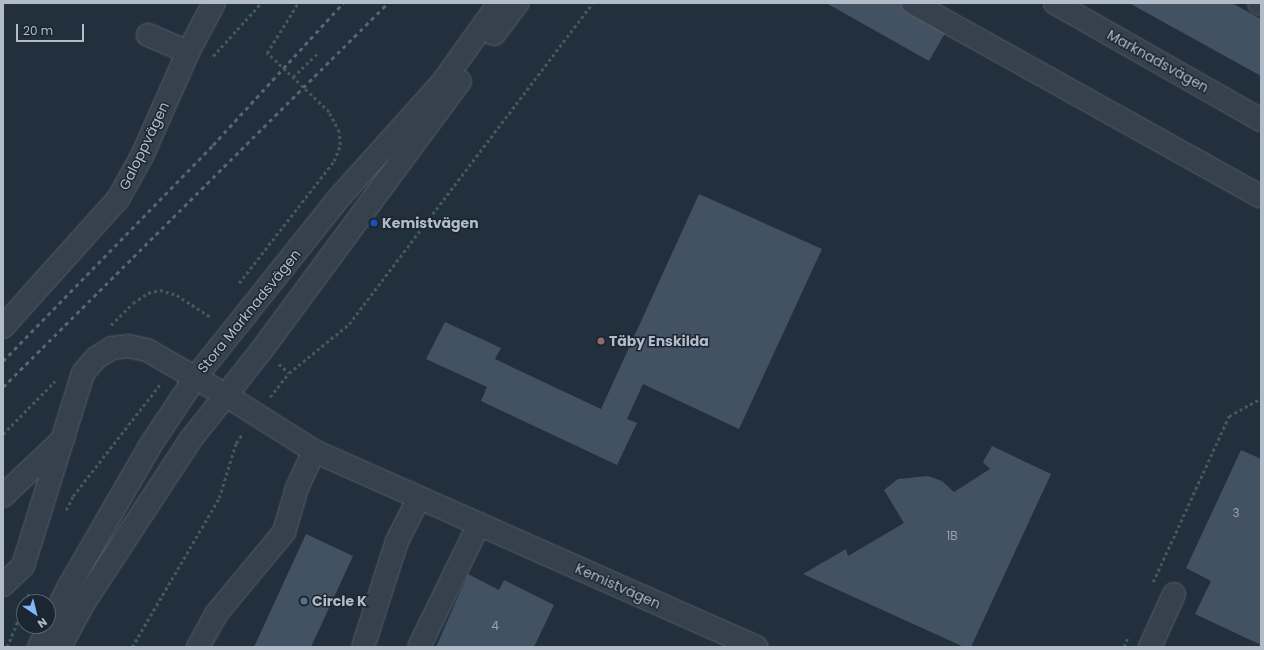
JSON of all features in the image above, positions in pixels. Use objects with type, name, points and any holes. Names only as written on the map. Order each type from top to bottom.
[{"type":"street","name":"Galoppvägen","points":[[3,327],[118,199],[142,156],[188,52],[214,3]]},
{"type":"street","name":"Stora Marknadsvägen","points":[[39,647],[68,588],[151,444],[195,378],[337,200],[442,83],[498,3]]},
{"type":"street","points":[[60,647],[83,604],[191,439],[227,396],[261,351],[517,3]]},
{"type":"street","points":[[913,3],[1261,197]]},
{"type":"street","name":"Marknadsvägen","points":[[1055,3],[1261,120]]},
{"type":"street","points":[[148,34],[188,52]]},
{"type":"street","name":"Kemistvägen","points":[[3,585],[23,566],[83,373],[96,358],[112,348],[128,346],[147,350],[227,396],[314,451],[757,647]]},
{"type":"street","points":[[3,496],[64,438]]},
{"type":"street","points":[[198,647],[216,614],[284,532],[297,488],[314,451]]},
{"type":"street","points":[[363,647],[397,541],[419,498]]},
{"type":"street","points":[[420,647],[479,524]]},
{"type":"street","points":[[1150,647],[1174,594]]},
{"type":"path","points":[[188,52],[208,62],[261,3]]},
{"type":"path","points":[[236,286],[334,161],[340,145],[339,132],[329,112],[267,53],[298,3]]},
{"type":"path","points":[[132,647],[219,498],[236,443],[256,414],[289,372],[349,324],[592,3]]},
{"type":"path","points":[[293,77],[317,54]]},
{"type":"path","points":[[213,316],[232,330]]},
{"type":"path","points":[[261,351],[289,372]]},
{"type":"path","points":[[63,516],[73,496],[154,392]]},
{"type":"path","points":[[1150,589],[1229,416],[1261,398]]},
{"type":"path","points":[[29,594],[32,587]]},
{"type":"path","points":[[7,647],[16,625]]},
{"type":"path","points":[[1124,647],[1130,633]]},
{"type":"building","points":[[826,3],[902,3],[948,28],[929,61]]},
{"type":"building","points":[[1129,3],[1232,3],[1261,19],[1261,76]]},
{"type":"building","points":[[699,194],[822,249],[739,429],[643,384],[627,419],[637,423],[617,465],[481,401],[487,387],[426,359],[445,322],[501,348],[495,359],[601,409]]},
{"type":"building","points":[[992,446],[1051,474],[971,647],[964,647],[803,574],[846,549],[848,556],[904,523],[884,490],[898,479],[928,476],[942,481],[954,492],[990,469],[983,462]]},
{"type":"building","points":[[1241,450],[1261,459],[1261,645],[1195,614],[1211,581],[1186,568]]},
{"type":"building","name":"Circle K","points":[[306,534],[353,556],[311,647],[254,647]]},
{"type":"building","points":[[468,574],[499,590],[504,580],[554,605],[534,647],[436,647]]},
{"type":"railway","points":[[3,361],[213,145],[343,3]]},
{"type":"railway","points":[[3,387],[388,3]]},
{"type":"place","name":"Kemistvägen","points":[[374,223]]},
{"type":"place","name":"Täby Enskilda","points":[[601,341]]},
{"type":"place","name":"Circle K","points":[[304,601]]}]
